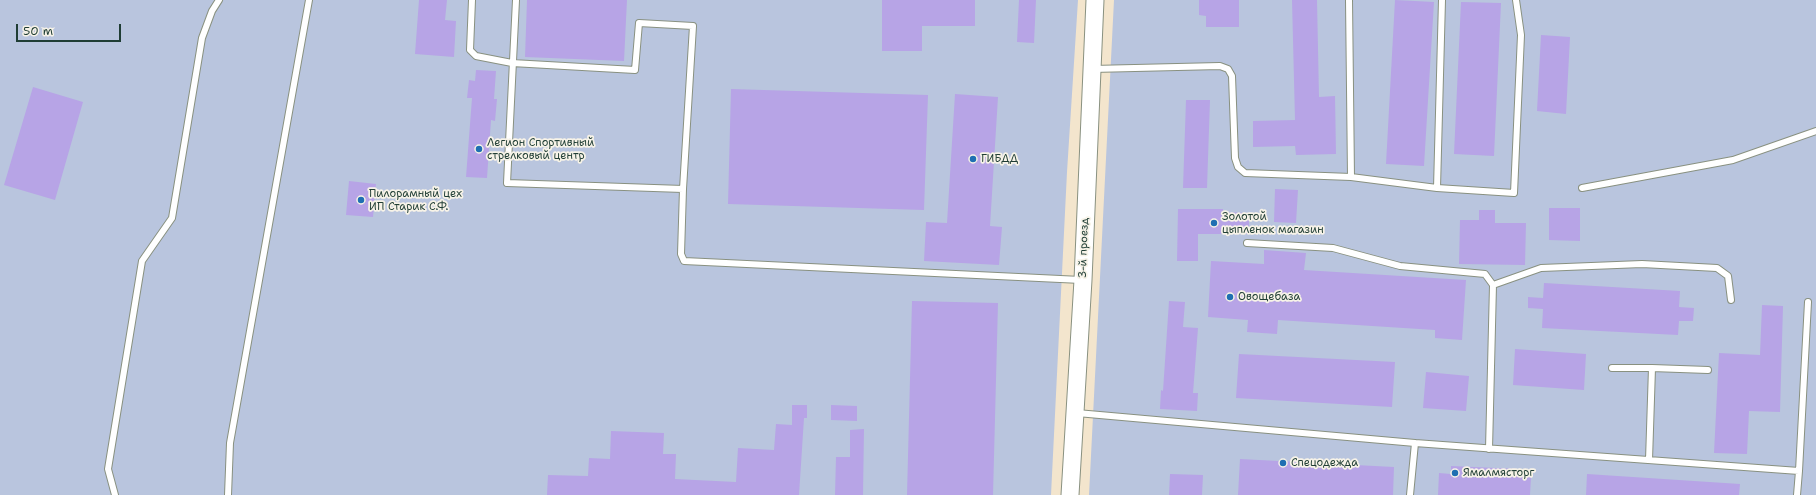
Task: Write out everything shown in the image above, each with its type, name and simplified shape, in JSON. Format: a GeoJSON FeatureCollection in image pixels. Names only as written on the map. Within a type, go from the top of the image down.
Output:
{"type":"FeatureCollection","features":[{"type":"Feature","properties":{"kind":"street","name":"3-й проезд"},"geometry":{"type":"LineString","coordinates":[[1070,495],[1083,280],[1095,0]]}},
{"type":"Feature","properties":{"kind":"lane"},"geometry":{"type":"LineString","coordinates":[[115,495],[108,468],[142,261],[172,218],[202,38],[212,11],[219,0]]}},
{"type":"Feature","properties":{"kind":"lane"},"geometry":{"type":"LineString","coordinates":[[228,495],[230,444],[309,0]]}},
{"type":"Feature","properties":{"kind":"lane"},"geometry":{"type":"LineString","coordinates":[[472,0],[470,50],[476,56],[512,63],[635,70],[639,23],[692,26],[683,189],[681,254],[684,261],[1083,280]]}},
{"type":"Feature","properties":{"kind":"lane"},"geometry":{"type":"LineString","coordinates":[[516,0],[507,183],[683,189]]}},
{"type":"Feature","properties":{"kind":"lane"},"geometry":{"type":"LineString","coordinates":[[1349,0],[1351,177]]}},
{"type":"Feature","properties":{"kind":"lane"},"geometry":{"type":"LineString","coordinates":[[1436,188],[1442,0]]}},
{"type":"Feature","properties":{"kind":"lane"},"geometry":{"type":"LineString","coordinates":[[1092,70],[1220,66],[1228,69],[1232,76],[1235,158],[1238,167],[1245,173],[1351,177],[1436,188],[1514,193],[1521,35],[1516,0]]}},
{"type":"Feature","properties":{"kind":"lane"},"geometry":{"type":"LineString","coordinates":[[1582,188],[1733,160],[1816,131]]}},
{"type":"Feature","properties":{"kind":"lane"},"geometry":{"type":"LineString","coordinates":[[1247,244],[1333,248],[1400,266],[1485,274],[1493,285],[1489,449]]}},
{"type":"Feature","properties":{"kind":"lane"},"geometry":{"type":"LineString","coordinates":[[1493,285],[1541,268],[1642,264],[1717,268],[1728,276],[1731,300]]}},
{"type":"Feature","properties":{"kind":"lane"},"geometry":{"type":"LineString","coordinates":[[1797,495],[1808,302]]}},
{"type":"Feature","properties":{"kind":"lane"},"geometry":{"type":"LineString","coordinates":[[1612,368],[1708,370]]}},
{"type":"Feature","properties":{"kind":"lane"},"geometry":{"type":"LineString","coordinates":[[1649,460],[1652,368]]}},
{"type":"Feature","properties":{"kind":"lane"},"geometry":{"type":"LineString","coordinates":[[1075,413],[1489,449],[1798,471]]}},
{"type":"Feature","properties":{"kind":"lane"},"geometry":{"type":"LineString","coordinates":[[1410,495],[1415,443]]}},
{"type":"Feature","properties":{"kind":"shaded area"},"geometry":{"type":"Polygon","coordinates":[[[0,0],[1078,0],[1067,172],[1051,495],[0,495],[0,0]]]}},
{"type":"Feature","properties":{"kind":"shaded area"},"geometry":{"type":"Polygon","coordinates":[[[1114,0],[1816,0],[1816,495],[1089,495],[1114,0]]]}},
{"type":"Feature","properties":{"kind":"building"},"geometry":{"type":"Polygon","coordinates":[[[419,0],[447,0],[445,20],[456,21],[454,57],[415,54],[419,0]]]}},
{"type":"Feature","properties":{"kind":"building"},"geometry":{"type":"Polygon","coordinates":[[[527,0],[627,0],[624,61],[525,57],[527,0]]]}},
{"type":"Feature","properties":{"kind":"building"},"geometry":{"type":"Polygon","coordinates":[[[882,0],[975,0],[975,26],[922,26],[922,51],[882,51],[882,0]]]}},
{"type":"Feature","properties":{"kind":"building"},"geometry":{"type":"Polygon","coordinates":[[[1019,0],[1036,0],[1034,43],[1017,42],[1019,0]]]}},
{"type":"Feature","properties":{"kind":"building"},"geometry":{"type":"Polygon","coordinates":[[[1199,0],[1239,0],[1239,27],[1206,27],[1206,16],[1199,15],[1199,0]]]}},
{"type":"Feature","properties":{"kind":"building"},"geometry":{"type":"Polygon","coordinates":[[[1292,0],[1317,0],[1319,97],[1335,96],[1336,154],[1296,155],[1295,146],[1253,147],[1253,121],[1295,120],[1292,0]]]}},
{"type":"Feature","properties":{"kind":"building"},"geometry":{"type":"Polygon","coordinates":[[[1395,0],[1434,2],[1424,166],[1386,164],[1395,0]]]}},
{"type":"Feature","properties":{"kind":"building"},"geometry":{"type":"Polygon","coordinates":[[[1461,2],[1501,3],[1494,156],[1454,154],[1461,2]]]}},
{"type":"Feature","properties":{"kind":"building"},"geometry":{"type":"Polygon","coordinates":[[[1541,35],[1570,37],[1566,114],[1537,111],[1541,35]]]}},
{"type":"Feature","properties":{"kind":"building","name":"Легион Спортивный стрелковый центр"},"geometry":{"type":"Polygon","coordinates":[[[476,70],[496,71],[494,99],[497,99],[495,121],[491,120],[487,178],[466,177],[472,98],[467,98],[469,80],[475,81],[476,70]]]}},
{"type":"Feature","properties":{"kind":"building"},"geometry":{"type":"Polygon","coordinates":[[[33,87],[83,102],[55,200],[4,185],[33,87]]]}},
{"type":"Feature","properties":{"kind":"building"},"geometry":{"type":"Polygon","coordinates":[[[731,89],[928,95],[924,210],[728,204],[731,89]]]}},
{"type":"Feature","properties":{"kind":"building","name":"ГИБДД"},"geometry":{"type":"Polygon","coordinates":[[[955,94],[998,97],[990,226],[1002,227],[999,265],[924,261],[926,222],[947,223],[955,94]]]}},
{"type":"Feature","properties":{"kind":"building"},"geometry":{"type":"Polygon","coordinates":[[[1186,100],[1210,100],[1207,188],[1183,188],[1186,100]]]}},
{"type":"Feature","properties":{"kind":"building","name":"Пилорамный цех ИП Старик С.Ф."},"geometry":{"type":"Polygon","coordinates":[[[349,181],[376,184],[373,217],[346,215],[349,181]]]}},
{"type":"Feature","properties":{"kind":"building"},"geometry":{"type":"Polygon","coordinates":[[[1275,189],[1298,190],[1296,223],[1274,222],[1275,189]]]}},
{"type":"Feature","properties":{"kind":"building"},"geometry":{"type":"Polygon","coordinates":[[[1549,208],[1580,208],[1580,241],[1549,240],[1549,208]]]}},
{"type":"Feature","properties":{"kind":"building","name":"Золотой цыпленок магазин"},"geometry":{"type":"Polygon","coordinates":[[[1178,209],[1223,209],[1223,212],[1249,213],[1249,234],[1198,234],[1198,261],[1177,261],[1178,209]]]}},
{"type":"Feature","properties":{"kind":"building"},"geometry":{"type":"Polygon","coordinates":[[[1479,210],[1495,210],[1495,223],[1526,223],[1525,265],[1459,264],[1460,220],[1479,220],[1479,210]]]}},
{"type":"Feature","properties":{"kind":"building"},"geometry":{"type":"Polygon","coordinates":[[[1264,250],[1306,253],[1304,270],[1466,280],[1462,340],[1435,338],[1435,330],[1278,320],[1277,334],[1247,332],[1248,320],[1208,317],[1211,261],[1264,264],[1264,250]]]}},
{"type":"Feature","properties":{"kind":"building"},"geometry":{"type":"Polygon","coordinates":[[[1544,283],[1680,291],[1679,307],[1694,308],[1693,321],[1679,321],[1678,335],[1542,328],[1543,309],[1528,308],[1528,297],[1543,298],[1544,283]]]}},
{"type":"Feature","properties":{"kind":"building"},"geometry":{"type":"Polygon","coordinates":[[[912,301],[998,303],[993,495],[907,495],[912,301]]]}},
{"type":"Feature","properties":{"kind":"building"},"geometry":{"type":"Polygon","coordinates":[[[1169,301],[1185,302],[1183,327],[1198,328],[1193,393],[1198,393],[1197,411],[1160,409],[1161,390],[1163,391],[1169,301]]]}},
{"type":"Feature","properties":{"kind":"building"},"geometry":{"type":"Polygon","coordinates":[[[1762,305],[1783,306],[1780,412],[1749,411],[1747,454],[1714,453],[1719,353],[1760,355],[1762,305]]]}},
{"type":"Feature","properties":{"kind":"building"},"geometry":{"type":"Polygon","coordinates":[[[1515,349],[1586,354],[1584,390],[1513,385],[1515,349]]]}},
{"type":"Feature","properties":{"kind":"building"},"geometry":{"type":"Polygon","coordinates":[[[1239,354],[1395,362],[1392,407],[1236,398],[1239,354]]]}},
{"type":"Feature","properties":{"kind":"building"},"geometry":{"type":"Polygon","coordinates":[[[1426,372],[1469,376],[1466,411],[1423,408],[1426,372]]]}},
{"type":"Feature","properties":{"kind":"building"},"geometry":{"type":"Polygon","coordinates":[[[792,405],[807,405],[807,418],[804,418],[799,495],[547,495],[548,475],[588,476],[589,458],[610,459],[611,431],[664,433],[663,454],[676,454],[675,479],[736,482],[738,448],[774,450],[776,424],[792,425],[792,405]]]}},
{"type":"Feature","properties":{"kind":"building"},"geometry":{"type":"Polygon","coordinates":[[[831,405],[857,406],[857,421],[831,420],[831,405]]]}},
{"type":"Feature","properties":{"kind":"building"},"geometry":{"type":"Polygon","coordinates":[[[864,429],[863,495],[835,495],[836,457],[850,457],[850,430],[864,429]]]}},
{"type":"Feature","properties":{"kind":"building"},"geometry":{"type":"Polygon","coordinates":[[[1240,459],[1394,467],[1393,495],[1238,495],[1240,459]]]}},
{"type":"Feature","properties":{"kind":"building"},"geometry":{"type":"Polygon","coordinates":[[[1451,466],[1519,469],[1519,477],[1531,477],[1530,495],[1438,495],[1439,473],[1451,474],[1451,466]]]}},
{"type":"Feature","properties":{"kind":"building"},"geometry":{"type":"Polygon","coordinates":[[[1170,474],[1203,475],[1202,495],[1169,495],[1170,474]]]}},
{"type":"Feature","properties":{"kind":"building"},"geometry":{"type":"Polygon","coordinates":[[[1587,474],[1740,484],[1739,495],[1586,495],[1587,474]]]}},
{"type":"Feature","properties":{"kind":"place","name":"Легион Спортивный стрелковый центр"},"geometry":{"type":"Point","coordinates":[479,149]}},
{"type":"Feature","properties":{"kind":"place","name":"ГИБДД"},"geometry":{"type":"Point","coordinates":[973,159]}},
{"type":"Feature","properties":{"kind":"place","name":"Пилорамный цех ИП Старик С.Ф."},"geometry":{"type":"Point","coordinates":[361,200]}},
{"type":"Feature","properties":{"kind":"place","name":"Золотой цыпленок магазин"},"geometry":{"type":"Point","coordinates":[1214,223]}},
{"type":"Feature","properties":{"kind":"place","name":"Овощебаза"},"geometry":{"type":"Point","coordinates":[1230,297]}},
{"type":"Feature","properties":{"kind":"place","name":"Спецодежда"},"geometry":{"type":"Point","coordinates":[1283,463]}},
{"type":"Feature","properties":{"kind":"place","name":"Ямалмясторг"},"geometry":{"type":"Point","coordinates":[1455,473]}}]}
